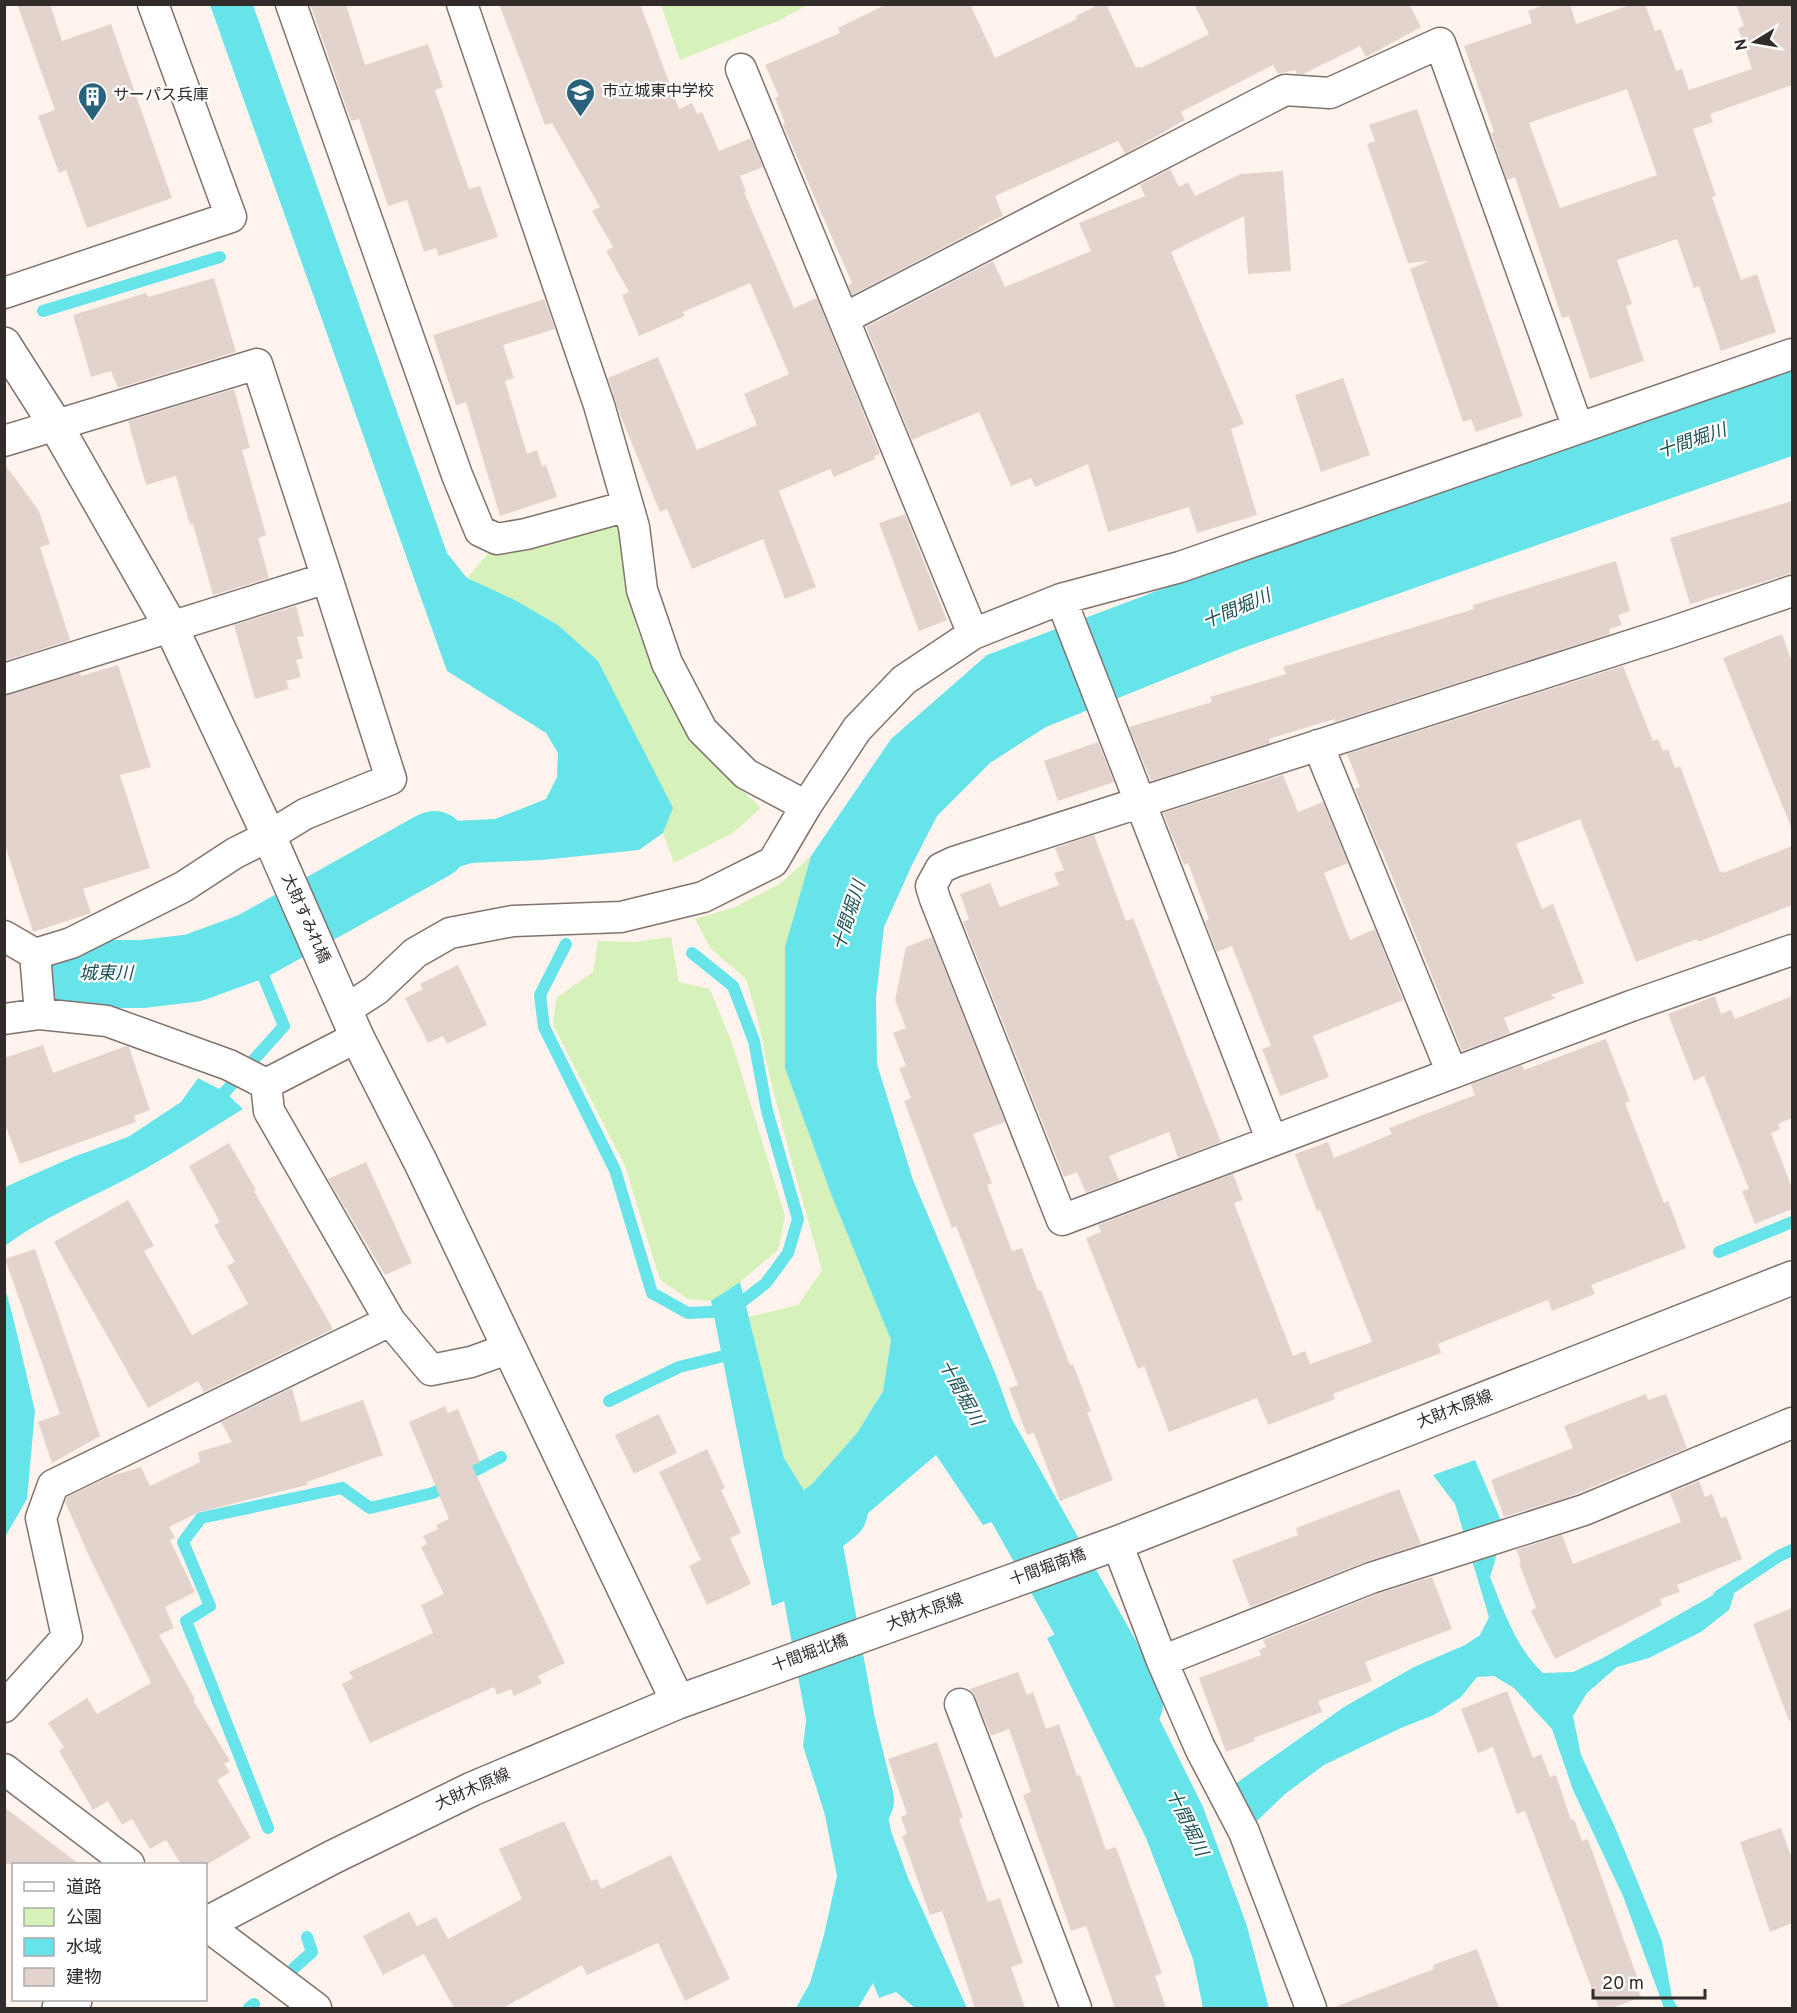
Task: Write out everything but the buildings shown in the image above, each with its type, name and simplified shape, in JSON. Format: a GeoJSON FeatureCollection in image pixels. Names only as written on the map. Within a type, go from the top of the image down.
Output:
{"type":"FeatureCollection","features":[{"type":"Feature","properties":{"kind":"street"},"geometry":{"type":"LineString","coordinates":[[4,293],[231,218],[153,4]]}},
{"type":"Feature","properties":{"kind":"street"},"geometry":{"type":"LineString","coordinates":[[291,4],[457,474],[480,531],[497,538],[526,534],[628,506]]}},
{"type":"Feature","properties":{"kind":"street"},"geometry":{"type":"LineString","coordinates":[[462,4],[599,405],[634,527],[642,590],[667,663],[702,730],[746,774],[806,807]]}},
{"type":"Feature","properties":{"kind":"street"},"geometry":{"type":"LineString","coordinates":[[844,318],[1285,90],[1330,93],[1440,43],[1578,428]]}},
{"type":"Feature","properties":{"kind":"street"},"geometry":{"type":"LineString","coordinates":[[741,69],[973,634]]}},
{"type":"Feature","properties":{"kind":"street","name":"大財すみれ橋"},"geometry":{"type":"LineString","coordinates":[[4,344],[55,424],[171,627],[273,847],[351,1023],[421,1162],[678,1702]]}},
{"type":"Feature","properties":{"kind":"street"},"geometry":{"type":"LineString","coordinates":[[261,1082],[351,1023],[376,990],[415,953],[450,933],[513,921],[621,917],[703,897],[773,862],[857,729],[904,680],[973,634],[1061,599],[1180,567],[1792,354]]}},
{"type":"Feature","properties":{"kind":"street"},"geometry":{"type":"LineString","coordinates":[[4,441],[256,364],[391,779],[305,814],[273,847],[235,853],[183,887],[71,943],[35,954],[4,936]]}},
{"type":"Feature","properties":{"kind":"street"},"geometry":{"type":"LineString","coordinates":[[4,679],[327,578]]}},
{"type":"Feature","properties":{"kind":"street"},"geometry":{"type":"LineString","coordinates":[[1792,591],[1669,633],[954,862],[940,868],[931,886],[1062,1220],[1631,1005],[1792,950]]}},
{"type":"Feature","properties":{"kind":"street"},"geometry":{"type":"LineString","coordinates":[[1061,599],[1272,1141]]}},
{"type":"Feature","properties":{"kind":"street"},"geometry":{"type":"LineString","coordinates":[[1318,745],[1452,1073]]}},
{"type":"Feature","properties":{"kind":"street"},"geometry":{"type":"LineString","coordinates":[[35,954],[40,1014]]}},
{"type":"Feature","properties":{"kind":"street"},"geometry":{"type":"LineString","coordinates":[[4,1019],[40,1014],[107,1021],[229,1065],[261,1082],[268,1111],[390,1321],[431,1370],[471,1362],[510,1348]]}},
{"type":"Feature","properties":{"kind":"street","name":"大財木原線"},"geometry":{"type":"LineString","coordinates":[[1117,1543],[1792,1278]]}},
{"type":"Feature","properties":{"kind":"street"},"geometry":{"type":"LineString","coordinates":[[4,1707],[67,1638],[41,1518],[53,1485],[390,1321]]}},
{"type":"Feature","properties":{"kind":"street"},"geometry":{"type":"LineString","coordinates":[[1162,1661],[1371,1578],[1584,1510],[1792,1423]]}},
{"type":"Feature","properties":{"kind":"street"},"geometry":{"type":"LineString","coordinates":[[1117,1543],[1162,1661],[1200,1748],[1244,1832],[1311,2008]]}},
{"type":"Feature","properties":{"kind":"street","name":"十間堀南橋"},"geometry":{"type":"LineString","coordinates":[[980,1593],[1117,1543]]}},
{"type":"Feature","properties":{"kind":"street","name":"大財木原線"},"geometry":{"type":"LineString","coordinates":[[870,1632],[980,1593]]}},
{"type":"Feature","properties":{"kind":"street","name":"十間堀北橋"},"geometry":{"type":"LineString","coordinates":[[749,1676],[870,1632]]}},
{"type":"Feature","properties":{"kind":"street","name":"大財木原線"},"geometry":{"type":"LineString","coordinates":[[207,1923],[333,1857],[472,1789],[678,1702],[749,1676]]}},
{"type":"Feature","properties":{"kind":"street"},"geometry":{"type":"LineString","coordinates":[[960,1704],[1076,2008]]}},
{"type":"Feature","properties":{"kind":"street"},"geometry":{"type":"LineString","coordinates":[[4,1769],[128,1863]]}},
{"type":"Feature","properties":{"kind":"street"},"geometry":{"type":"LineString","coordinates":[[207,1925],[316,2008]]}},
{"type":"Feature","properties":{"kind":"street"},"geometry":{"type":"LineString","coordinates":[[59,2008],[73,2001]]}},
{"type":"Feature","properties":{"kind":"green space"},"geometry":{"type":"Polygon","coordinates":[[[661,4],[808,5],[778,21],[680,60],[661,4]]]}},
{"type":"Feature","properties":{"kind":"green space"},"geometry":{"type":"Polygon","coordinates":[[[620,519],[637,631],[693,743],[761,808],[733,833],[674,863],[663,833],[673,808],[558,625],[513,599],[467,578],[493,548],[620,519]]]}},
{"type":"Feature","properties":{"kind":"green space"},"geometry":{"type":"Polygon","coordinates":[[[811,856],[785,947],[785,1068],[831,1194],[891,1340],[883,1390],[857,1433],[805,1492],[784,1458],[749,1317],[798,1305],[822,1270],[793,1167],[746,979],[710,948],[695,919],[735,907],[781,883],[811,856]]]}},
{"type":"Feature","properties":{"kind":"green space"},"geometry":{"type":"Polygon","coordinates":[[[671,937],[679,982],[710,989],[732,1043],[785,1216],[778,1250],[740,1282],[711,1301],[688,1299],[660,1280],[625,1166],[553,1025],[556,998],[593,972],[598,941],[634,942],[671,937]]]}},
{"type":"Feature","properties":{"kind":"water"},"geometry":{"type":"Polygon","coordinates":[[[210,5],[253,5],[447,553],[467,578],[513,599],[558,625],[598,661],[673,808],[663,833],[639,850],[542,860],[472,863],[413,880],[361,908],[347,880],[394,852],[432,822],[495,819],[546,799],[557,777],[558,753],[546,733],[447,671],[210,5]]]}},
{"type":"Feature","properties":{"kind":"water"},"geometry":{"type":"Polygon","coordinates":[[[1792,367],[1792,456],[1240,649],[1046,727],[990,763],[937,816],[884,927],[876,998],[877,1064],[913,1180],[996,1375],[1043,1505],[983,1525],[936,1455],[832,1544],[834,1581],[772,1606],[711,1301],[740,1282],[784,1458],[805,1492],[857,1433],[883,1391],[891,1340],[831,1194],[785,1068],[785,947],[811,856],[891,739],[987,655],[1263,551],[1792,367]]]}},
{"type":"Feature","properties":{"kind":"water"},"geometry":{"type":"Polygon","coordinates":[[[198,1078],[225,1092],[243,1109],[145,1169],[56,1214],[5,1246],[5,1187],[73,1157],[128,1137],[181,1102],[198,1078]]]}},
{"type":"Feature","properties":{"kind":"water"},"geometry":{"type":"Polygon","coordinates":[[[5,1288],[35,1411],[27,1499],[5,1537],[5,1288]]]}},
{"type":"Feature","properties":{"kind":"water"},"geometry":{"type":"Polygon","coordinates":[[[1475,1460],[1502,1523],[1490,1577],[1518,1640],[1543,1673],[1573,1672],[1601,1659],[1722,1590],[1732,1582],[1734,1595],[1729,1610],[1701,1632],[1649,1658],[1617,1667],[1587,1693],[1573,1716],[1581,1755],[1614,1825],[1662,1941],[1672,1998],[1678,2008],[1664,2008],[1623,1896],[1573,1790],[1552,1729],[1514,1688],[1494,1676],[1477,1677],[1461,1697],[1434,1715],[1401,1728],[1324,1765],[1285,1794],[1257,1821],[1235,1784],[1344,1707],[1414,1667],[1465,1645],[1480,1635],[1489,1617],[1455,1504],[1433,1475],[1475,1460]]]}},
{"type":"Feature","properties":{"kind":"water"},"geometry":{"type":"Polygon","coordinates":[[[1106,1611],[1203,1807],[1246,1923],[1269,2008],[1203,2008],[1193,1959],[1146,1838],[1047,1638],[1106,1611]]]}},
{"type":"Feature","properties":{"kind":"water"},"geometry":{"type":"Polygon","coordinates":[[[871,1696],[877,1754],[891,1831],[908,1878],[967,2008],[915,2008],[896,1992],[879,1998],[873,1983],[858,2008],[796,2008],[810,1983],[824,1935],[837,1876],[825,1815],[803,1746],[806,1721],[871,1696]]]}},
{"type":"Feature","properties":{"kind":"waterway"},"geometry":{"type":"LineString","coordinates":[[43,311],[220,257]]}},
{"type":"Feature","properties":{"kind":"waterway","name":"城東川"},"geometry":{"type":"LineString","coordinates":[[70,974],[142,974],[193,968],[251,947],[434,845]]}},
{"type":"Feature","properties":{"kind":"waterway"},"geometry":{"type":"LineString","coordinates":[[566,944],[540,995],[544,1027],[615,1170],[652,1293],[688,1313],[730,1311],[766,1283],[788,1253],[798,1219],[767,1111],[754,1041],[733,986],[692,953]]}},
{"type":"Feature","properties":{"kind":"waterway"},"geometry":{"type":"LineString","coordinates":[[212,1102],[225,1092],[284,1026],[251,947]]}},
{"type":"Feature","properties":{"kind":"waterway"},"geometry":{"type":"LineString","coordinates":[[1719,1252],[1792,1222]]}},
{"type":"Feature","properties":{"kind":"waterway"},"geometry":{"type":"LineString","coordinates":[[609,1401],[679,1367],[736,1353]]}},
{"type":"Feature","properties":{"kind":"waterway","name":"十間堀川"},"geometry":{"type":"LineString","coordinates":[[979,1430],[1105,1655],[1129,1704]]}},
{"type":"Feature","properties":{"kind":"waterway"},"geometry":{"type":"LineString","coordinates":[[268,1828],[186,1621],[210,1606],[183,1542],[201,1518],[342,1488],[370,1508],[433,1493],[501,1457]]}},
{"type":"Feature","properties":{"kind":"waterway"},"geometry":{"type":"LineString","coordinates":[[834,1510],[806,1532],[842,1727],[860,1800]]}},
{"type":"Feature","properties":{"kind":"waterway"},"geometry":{"type":"LineString","coordinates":[[1719,1596],[1779,1556],[1792,1550]]}},
{"type":"Feature","properties":{"kind":"waterway"},"geometry":{"type":"LineString","coordinates":[[294,1968],[312,1952],[307,1937]]}},
{"type":"Feature","properties":{"kind":"waterway"},"geometry":{"type":"LineString","coordinates":[[249,2008],[254,2004]]}},
{"type":"Feature","properties":{"kind":"place","name":"市立城東中学校"},"geometry":{"type":"Point","coordinates":[581,118]}},
{"type":"Feature","properties":{"kind":"place","name":"サーパス兵庫"},"geometry":{"type":"Point","coordinates":[92,122]}}]}
